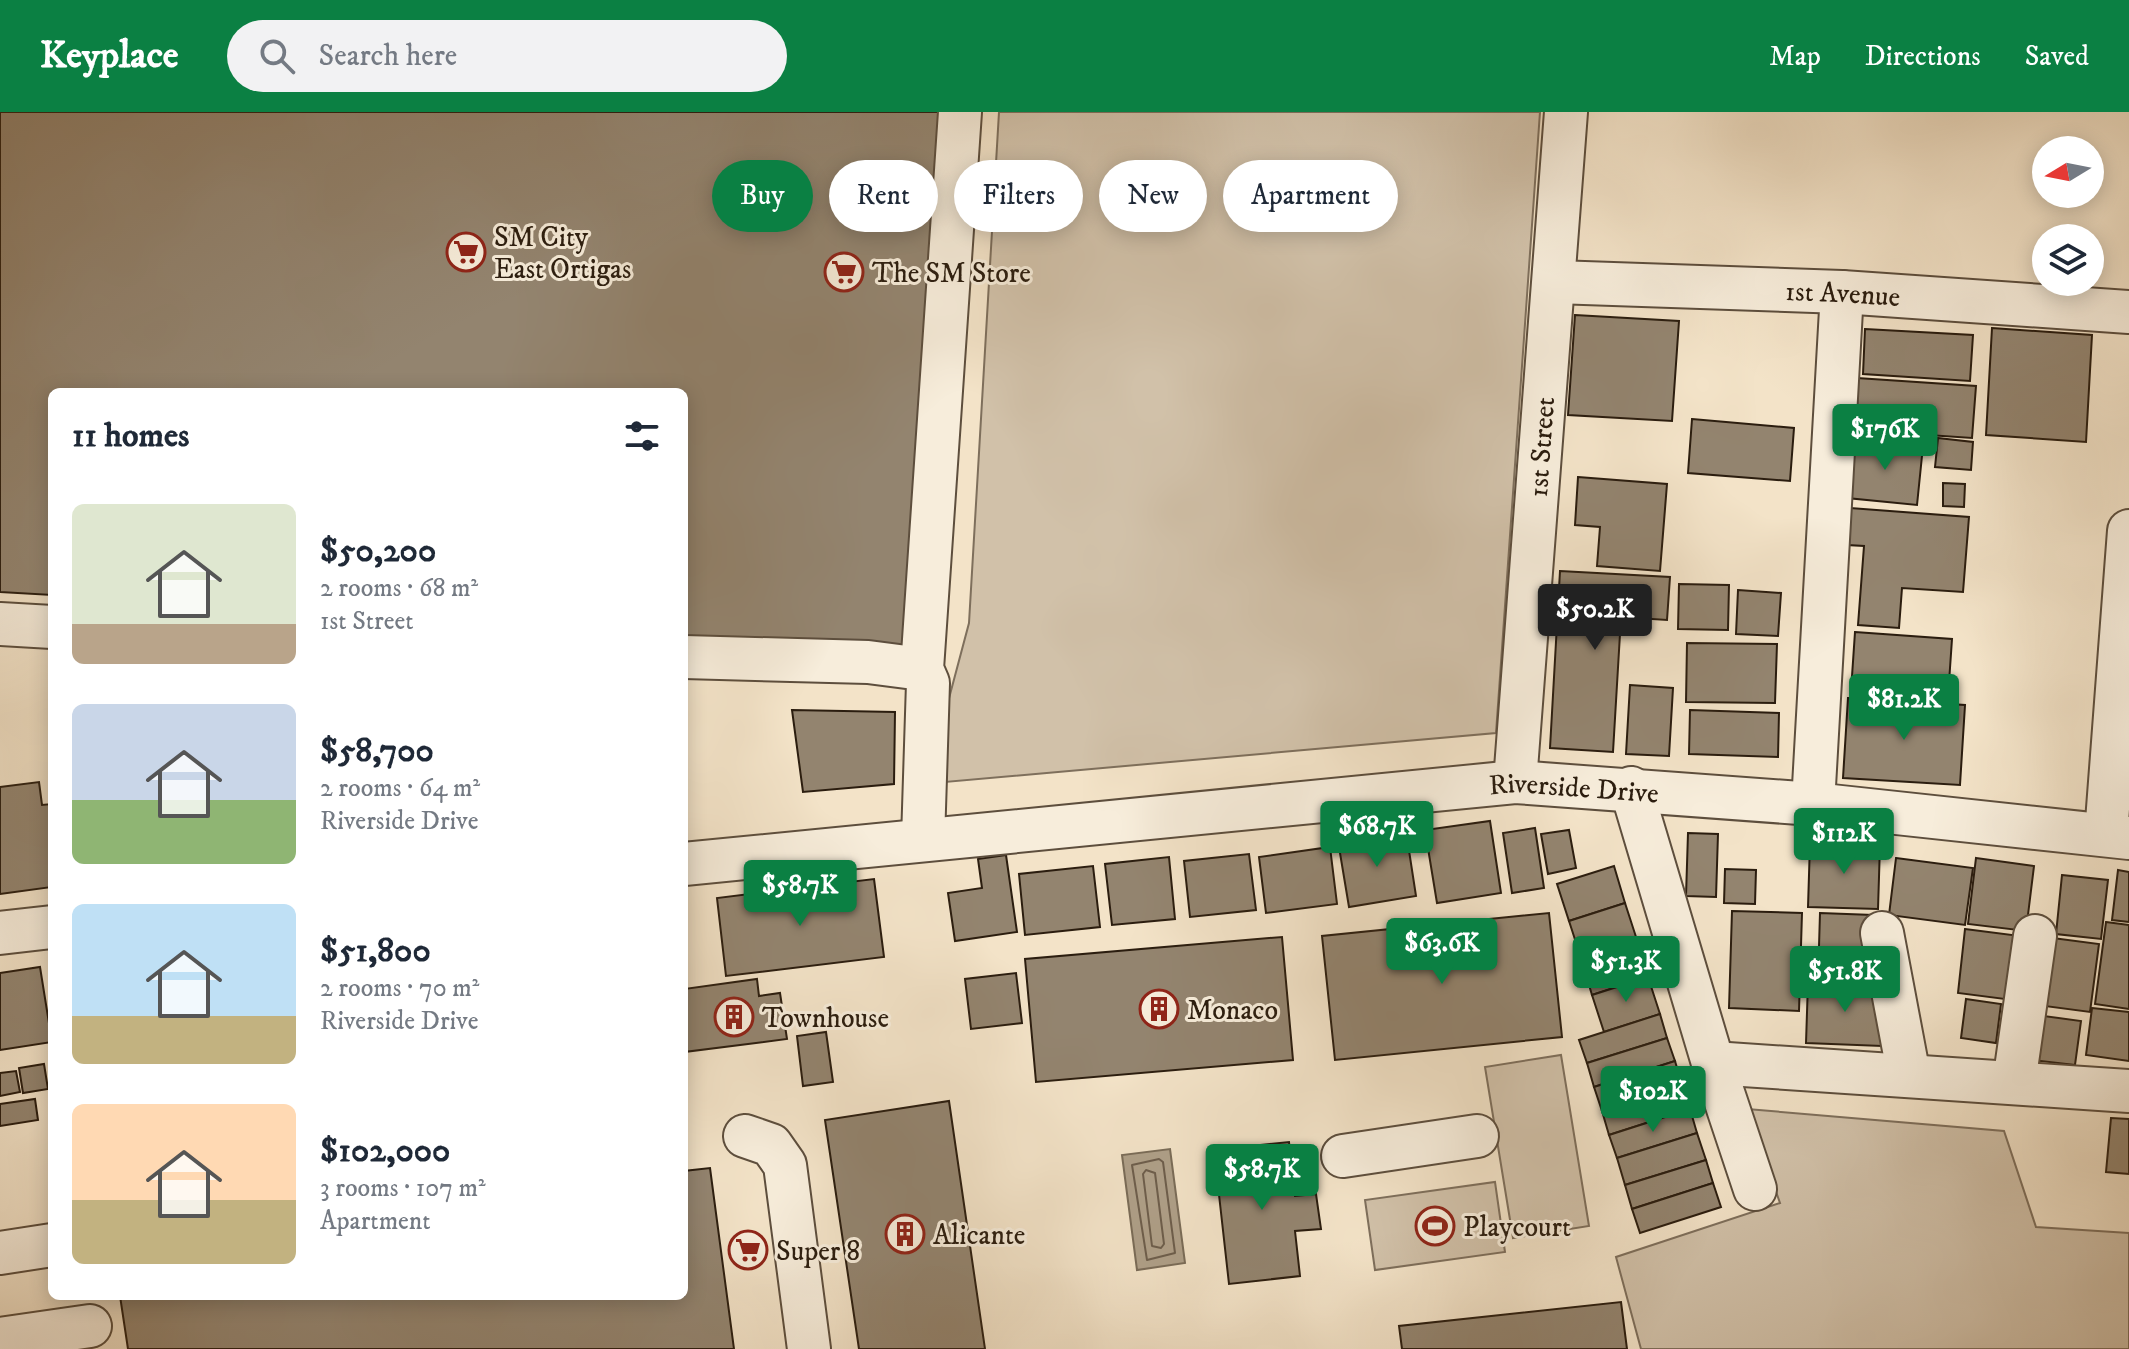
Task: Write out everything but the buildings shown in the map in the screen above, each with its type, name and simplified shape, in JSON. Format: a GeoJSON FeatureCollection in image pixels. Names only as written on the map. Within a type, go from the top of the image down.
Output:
{"type":"FeatureCollection","features":[{"type":"Feature","properties":{"kind":"street"},"geometry":{"type":"LineString","coordinates":[[923,840],[928,683],[922,669],[960,112]]}},
{"type":"Feature","properties":{"kind":"street","name":"1st Street"},"geometry":{"type":"LineString","coordinates":[[1515,782],[1566,112]]}},
{"type":"Feature","properties":{"kind":"street","name":"1st Avenue"},"geometry":{"type":"LineString","coordinates":[[1555,282],[1842,292],[2129,312]]}},
{"type":"Feature","properties":{"kind":"street"},"geometry":{"type":"LineString","coordinates":[[1813,804],[1842,292]]}},
{"type":"Feature","properties":{"kind":"street"},"geometry":{"type":"LineString","coordinates":[[2118,836],[2129,531]]}},
{"type":"Feature","properties":{"kind":"street"},"geometry":{"type":"LineString","coordinates":[[0,624],[48,627]]}},
{"type":"Feature","properties":{"kind":"street"},"geometry":{"type":"LineString","coordinates":[[688,657],[868,662],[922,669]]}},
{"type":"Feature","properties":{"kind":"street","name":"Riverside Drive"},"geometry":{"type":"LineString","coordinates":[[688,864],[1515,782],[1631,788],[1813,804],[2118,836]]}},
{"type":"Feature","properties":{"kind":"street"},"geometry":{"type":"LineString","coordinates":[[1631,788],[1713,1063],[1755,1189]]}},
{"type":"Feature","properties":{"kind":"street"},"geometry":{"type":"LineString","coordinates":[[0,933],[48,927]]}},
{"type":"Feature","properties":{"kind":"street"},"geometry":{"type":"LineString","coordinates":[[1882,933],[1909,1076]]}},
{"type":"Feature","properties":{"kind":"street"},"geometry":{"type":"LineString","coordinates":[[2014,1083],[2035,936]]}},
{"type":"Feature","properties":{"kind":"street"},"geometry":{"type":"LineString","coordinates":[[1713,1063],[2129,1091]]}},
{"type":"Feature","properties":{"kind":"street"},"geometry":{"type":"LineString","coordinates":[[745,1136],[771,1145],[785,1165],[809,1349]]}},
{"type":"Feature","properties":{"kind":"street"},"geometry":{"type":"LineString","coordinates":[[1343,1156],[1477,1136]]}},
{"type":"Feature","properties":{"kind":"street"},"geometry":{"type":"LineString","coordinates":[[0,1253],[48,1246]]}},
{"type":"Feature","properties":{"kind":"street"},"geometry":{"type":"LineString","coordinates":[[0,1339],[90,1324]]}},
{"type":"Feature","properties":{"kind":"shaded area"},"geometry":{"type":"Polygon","coordinates":[[[999,112],[1540,112],[1496,733],[934,783],[948,702],[969,623],[992,232],[1083,232],[1083,160],[996,160],[999,112]]]}},
{"type":"Feature","properties":{"kind":"shaded area"},"geometry":{"type":"Polygon","coordinates":[[[1561,1055],[1589,1226],[1513,1238],[1485,1067],[1561,1055]]]}},
{"type":"Feature","properties":{"kind":"shaded area"},"geometry":{"type":"Polygon","coordinates":[[[1747,1109],[2004,1131],[2036,1227],[2129,1233],[2129,1349],[1641,1349],[1616,1257],[1780,1203],[1747,1109]]]}},
{"type":"Feature","properties":{"kind":"shaded area","name":"Playcourt"},"geometry":{"type":"Polygon","coordinates":[[[1495,1182],[1505,1252],[1375,1270],[1365,1200],[1495,1182]]]}},
{"type":"Feature","properties":{"kind":"water"},"geometry":{"type":"Polygon","coordinates":[[[1170,1149],[1185,1263],[1137,1270],[1122,1155],[1170,1149]]]}},
{"type":"Feature","properties":{"kind":"place","name":"SM City East Ortigas"},"geometry":{"type":"Point","coordinates":[466,252]}},
{"type":"Feature","properties":{"kind":"place","name":"The SM Store"},"geometry":{"type":"Point","coordinates":[844,272]}},
{"type":"Feature","properties":{"kind":"place","name":"Monaco"},"geometry":{"type":"Point","coordinates":[1159,1009]}},
{"type":"Feature","properties":{"kind":"place","name":"Townhouse"},"geometry":{"type":"Point","coordinates":[734,1017]}},
{"type":"Feature","properties":{"kind":"place","name":"Playcourt"},"geometry":{"type":"Point","coordinates":[1435,1226]}},
{"type":"Feature","properties":{"kind":"place","name":"Alicante"},"geometry":{"type":"Point","coordinates":[905,1234]}},
{"type":"Feature","properties":{"kind":"place","name":"Super 8"},"geometry":{"type":"Point","coordinates":[748,1250]}}]}
